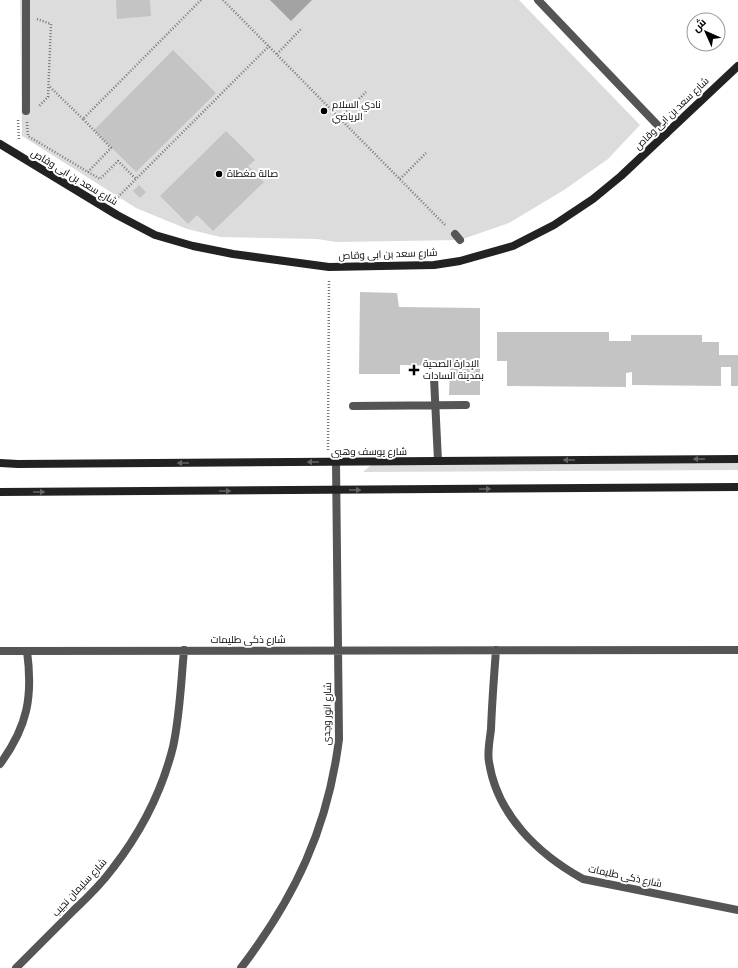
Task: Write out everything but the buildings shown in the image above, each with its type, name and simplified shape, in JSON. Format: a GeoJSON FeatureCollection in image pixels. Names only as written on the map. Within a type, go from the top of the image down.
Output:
{"type":"FeatureCollection","features":[{"type":"Feature","properties":{"kind":"street"},"geometry":{"type":"LineString","coordinates":[[26,0],[27,114]]}},
{"type":"Feature","properties":{"kind":"street"},"geometry":{"type":"LineString","coordinates":[[538,0],[666,134]]}},
{"type":"Feature","properties":{"kind":"street","name":"شارع سعد بن ابى وقاص"},"geometry":{"type":"LineString","coordinates":[[0,144],[117,215],[156,236],[193,246],[233,254],[329,267],[434,265],[460,261],[513,246],[554,225],[594,199],[622,176],[704,96],[738,66]]}},
{"type":"Feature","properties":{"kind":"street"},"geometry":{"type":"LineString","coordinates":[[434,378],[438,461]]}},
{"type":"Feature","properties":{"kind":"street"},"geometry":{"type":"LineString","coordinates":[[353,406],[466,405]]}},
{"type":"Feature","properties":{"kind":"street","name":"شارع يوسف وهبى"},"geometry":{"type":"LineString","coordinates":[[0,463],[738,459]]}},
{"type":"Feature","properties":{"kind":"street","name":"شارع انور وجدى"},"geometry":{"type":"LineString","coordinates":[[241,968],[258,946],[289,896],[304,866],[327,803],[335,771],[339,739],[337,490],[332,462]]}},
{"type":"Feature","properties":{"kind":"street"},"geometry":{"type":"LineString","coordinates":[[0,492],[738,487]]}},
{"type":"Feature","properties":{"kind":"street","name":"شارع سليمان نجيب"},"geometry":{"type":"LineString","coordinates":[[16,968],[96,889],[121,858],[142,825],[165,774],[173,746],[178,719],[184,650]]}},
{"type":"Feature","properties":{"kind":"street","name":"شارع ذكى طليمات"},"geometry":{"type":"LineString","coordinates":[[496,650],[488,761],[493,782],[501,799],[511,816],[531,841],[566,870],[583,879],[738,910]]}},
{"type":"Feature","properties":{"kind":"street","name":"شارع ذكى طليمات"},"geometry":{"type":"LineString","coordinates":[[0,651],[738,650]]}},
{"type":"Feature","properties":{"kind":"street"},"geometry":{"type":"LineString","coordinates":[[0,764],[11,749],[19,733],[28,703],[30,672],[27,651]]}},
{"type":"Feature","properties":{"kind":"path"},"geometry":{"type":"LineString","coordinates":[[83,119],[201,0]]}},
{"type":"Feature","properties":{"kind":"path"},"geometry":{"type":"LineString","coordinates":[[223,0],[458,237]]}},
{"type":"Feature","properties":{"kind":"path"},"geometry":{"type":"LineString","coordinates":[[33,18],[51,24],[48,97],[38,107]]}},
{"type":"Feature","properties":{"kind":"path"},"geometry":{"type":"LineString","coordinates":[[277,54],[302,28]]}},
{"type":"Feature","properties":{"kind":"path"},"geometry":{"type":"LineString","coordinates":[[118,197],[269,46]]}},
{"type":"Feature","properties":{"kind":"path"},"geometry":{"type":"LineString","coordinates":[[49,87],[111,148],[88,172]]}},
{"type":"Feature","properties":{"kind":"path"},"geometry":{"type":"LineString","coordinates":[[340,118],[366,92]]}},
{"type":"Feature","properties":{"kind":"path"},"geometry":{"type":"LineString","coordinates":[[27,114],[28,136],[88,172],[100,179],[118,161],[136,179]]}},
{"type":"Feature","properties":{"kind":"path"},"geometry":{"type":"LineString","coordinates":[[400,179],[426,153]]}},
{"type":"Feature","properties":{"kind":"path"},"geometry":{"type":"LineString","coordinates":[[329,267],[332,462]]}},
{"type":"Feature","properties":{"kind":"shaded area","name":"نادي السلام الرياضي"},"geometry":{"type":"Polygon","coordinates":[[[20,0],[519,0],[640,125],[608,159],[564,190],[509,223],[460,240],[336,242],[317,239],[220,237],[187,229],[136,208],[22,136],[20,0]]]}},
{"type":"Feature","properties":{"kind":"shaded area"},"geometry":{"type":"Polygon","coordinates":[[[270,0],[312,0],[291,21],[270,0]]]}},
{"type":"Feature","properties":{"kind":"shaded area"},"geometry":{"type":"Polygon","coordinates":[[[738,458],[738,470],[363,472],[378,459],[738,458]]]}},
{"type":"Feature","properties":{"kind":"place","name":"نادي السلام الرياضي"},"geometry":{"type":"Point","coordinates":[324,111]}},
{"type":"Feature","properties":{"kind":"place","name":"صالة مغطاة"},"geometry":{"type":"Point","coordinates":[219,174]}},
{"type":"Feature","properties":{"kind":"place","name":"الإدارة الصحية بمدينة السادات"},"geometry":{"type":"Point","coordinates":[414,370]}}]}
